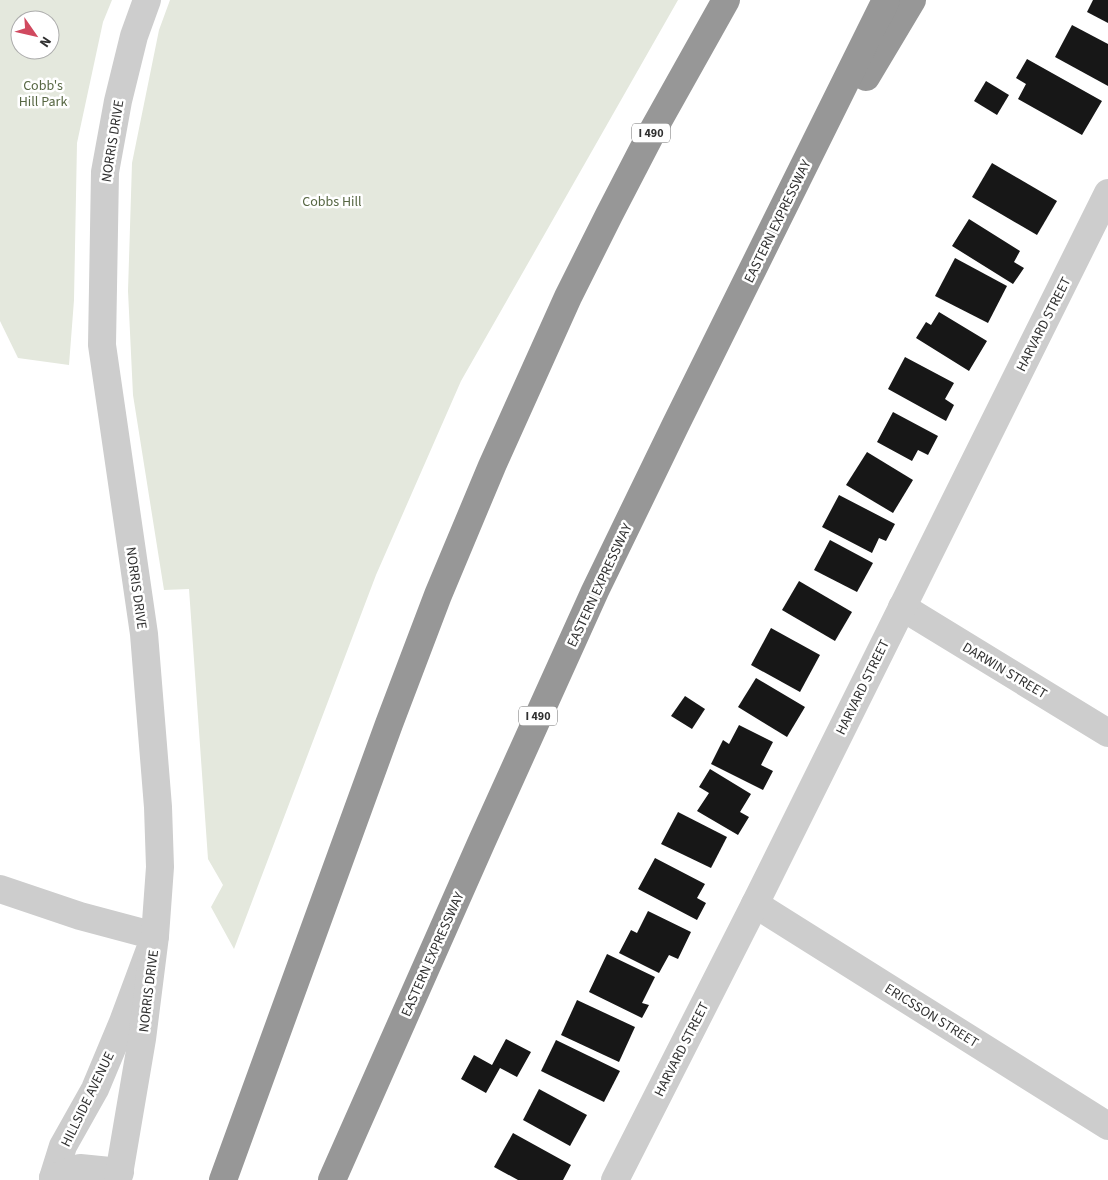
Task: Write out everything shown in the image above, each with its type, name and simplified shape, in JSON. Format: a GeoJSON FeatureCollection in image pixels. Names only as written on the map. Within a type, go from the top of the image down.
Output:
{"type":"FeatureCollection","features":[{"type":"Feature","properties":{"kind":"highway","name":"I 490"},"geometry":{"type":"LineString","coordinates":[[223,1180],[389,724],[438,595],[492,466],[568,297],[608,215],[726,0]]}},
{"type":"Feature","properties":{"kind":"highway","name":"EASTERN EXPRESSWAY"},"geometry":{"type":"LineString","coordinates":[[332,1180],[595,591],[886,0]]}},
{"type":"Feature","properties":{"kind":"highway"},"geometry":{"type":"LineString","coordinates":[[758,259],[912,0]]}},
{"type":"Feature","properties":{"kind":"street","name":"NORRIS DRIVE"},"geometry":{"type":"LineString","coordinates":[[119,1176],[142,1039],[155,936],[160,867],[158,807],[144,634],[102,345],[105,172],[118,101],[134,36],[147,0]]}},
{"type":"Feature","properties":{"kind":"street","name":"HARVARD STREET"},"geometry":{"type":"LineString","coordinates":[[615,1180],[755,904],[902,607],[1100,222],[1108,193]]}},
{"type":"Feature","properties":{"kind":"street","name":"DARWIN STREET"},"geometry":{"type":"LineString","coordinates":[[902,607],[1108,732]]}},
{"type":"Feature","properties":{"kind":"street"},"geometry":{"type":"LineString","coordinates":[[0,889],[80,916],[155,936]]}},
{"type":"Feature","properties":{"kind":"street","name":"ERICSSON STREET"},"geometry":{"type":"LineString","coordinates":[[755,904],[1108,1126]]}},
{"type":"Feature","properties":{"kind":"street","name":"HILLSIDE AVENUE"},"geometry":{"type":"LineString","coordinates":[[53,1179],[63,1146],[95,1089],[123,1022],[155,936]]}},
{"type":"Feature","properties":{"kind":"street","name":"HILLSIDE AVENUE"},"geometry":{"type":"LineString","coordinates":[[53,1179],[80,1168],[119,1176]]}},
{"type":"Feature","properties":{"kind":"green space","name":"Cobb's Hill Park"},"geometry":{"type":"Polygon","coordinates":[[[0,0],[112,0],[103,22],[77,143],[74,300],[69,365],[18,358],[0,321],[0,0]]]}},
{"type":"Feature","properties":{"kind":"green space","name":"Cobbs Hill"},"geometry":{"type":"Polygon","coordinates":[[[170,0],[678,0],[461,381],[376,575],[234,949],[211,907],[223,885],[208,859],[189,589],[164,590],[133,395],[128,291],[132,163],[159,30],[170,0]]]}},
{"type":"Feature","properties":{"kind":"building"},"geometry":{"type":"Polygon","coordinates":[[[1093,0],[1108,0],[1108,23],[1087,12],[1093,0]]]}},
{"type":"Feature","properties":{"kind":"building"},"geometry":{"type":"Polygon","coordinates":[[[1072,25],[1108,44],[1108,86],[1055,57],[1072,25]]]}},
{"type":"Feature","properties":{"kind":"building"},"geometry":{"type":"Polygon","coordinates":[[[1027,59],[1102,101],[1082,135],[1018,99],[1026,84],[1016,78],[1027,59]]]}},
{"type":"Feature","properties":{"kind":"building"},"geometry":{"type":"Polygon","coordinates":[[[986,81],[1009,95],[997,115],[974,101],[986,81]]]}},
{"type":"Feature","properties":{"kind":"building"},"geometry":{"type":"Polygon","coordinates":[[[992,163],[1057,201],[1037,235],[972,197],[992,163]]]}},
{"type":"Feature","properties":{"kind":"building"},"geometry":{"type":"Polygon","coordinates":[[[969,219],[1020,251],[1014,262],[1024,268],[1013,284],[952,246],[969,219]]]}},
{"type":"Feature","properties":{"kind":"building"},"geometry":{"type":"Polygon","coordinates":[[[955,258],[1007,286],[988,323],[935,296],[955,258]]]}},
{"type":"Feature","properties":{"kind":"building"},"geometry":{"type":"Polygon","coordinates":[[[939,312],[987,341],[969,371],[916,338],[926,322],[931,325],[939,312]]]}},
{"type":"Feature","properties":{"kind":"building"},"geometry":{"type":"Polygon","coordinates":[[[905,357],[954,383],[945,399],[954,405],[946,421],[888,389],[905,357]]]}},
{"type":"Feature","properties":{"kind":"building"},"geometry":{"type":"Polygon","coordinates":[[[893,412],[938,436],[928,455],[918,450],[912,461],[877,442],[893,412]]]}},
{"type":"Feature","properties":{"kind":"building"},"geometry":{"type":"Polygon","coordinates":[[[867,452],[913,480],[893,513],[846,485],[867,452]]]}},
{"type":"Feature","properties":{"kind":"building"},"geometry":{"type":"Polygon","coordinates":[[[839,495],[895,524],[886,541],[879,538],[872,553],[822,527],[839,495]]]}},
{"type":"Feature","properties":{"kind":"building"},"geometry":{"type":"Polygon","coordinates":[[[830,540],[873,563],[857,592],[814,570],[830,540]]]}},
{"type":"Feature","properties":{"kind":"building"},"geometry":{"type":"Polygon","coordinates":[[[799,581],[852,612],[835,641],[782,610],[799,581]]]}},
{"type":"Feature","properties":{"kind":"building"},"geometry":{"type":"Polygon","coordinates":[[[771,628],[820,655],[800,692],[751,665],[771,628]]]}},
{"type":"Feature","properties":{"kind":"building"},"geometry":{"type":"Polygon","coordinates":[[[756,678],[805,707],[787,737],[738,707],[756,678]]]}},
{"type":"Feature","properties":{"kind":"building"},"geometry":{"type":"Polygon","coordinates":[[[685,696],[705,709],[692,729],[671,716],[685,696]]]}},
{"type":"Feature","properties":{"kind":"building"},"geometry":{"type":"Polygon","coordinates":[[[739,725],[773,742],[761,765],[773,771],[763,790],[711,764],[723,740],[729,744],[739,725]]]}},
{"type":"Feature","properties":{"kind":"building"},"geometry":{"type":"Polygon","coordinates":[[[710,769],[751,794],[740,812],[749,817],[738,835],[697,811],[709,793],[699,787],[710,769]]]}},
{"type":"Feature","properties":{"kind":"building"},"geometry":{"type":"Polygon","coordinates":[[[678,812],[727,837],[711,868],[661,844],[678,812]]]}},
{"type":"Feature","properties":{"kind":"building"},"geometry":{"type":"Polygon","coordinates":[[[655,858],[705,884],[697,898],[706,903],[697,920],[638,889],[655,858]]]}},
{"type":"Feature","properties":{"kind":"building"},"geometry":{"type":"Polygon","coordinates":[[[648,911],[691,932],[678,959],[669,955],[659,973],[619,953],[631,930],[637,933],[648,911]]]}},
{"type":"Feature","properties":{"kind":"building"},"geometry":{"type":"Polygon","coordinates":[[[607,954],[655,977],[642,1003],[649,1005],[642,1018],[589,992],[607,954]]]}},
{"type":"Feature","properties":{"kind":"building"},"geometry":{"type":"Polygon","coordinates":[[[577,1000],[635,1027],[619,1062],[561,1035],[577,1000]]]}},
{"type":"Feature","properties":{"kind":"building"},"geometry":{"type":"Polygon","coordinates":[[[506,1039],[531,1052],[517,1077],[500,1068],[486,1093],[461,1079],[474,1055],[492,1065],[506,1039]]]}},
{"type":"Feature","properties":{"kind":"building"},"geometry":{"type":"Polygon","coordinates":[[[556,1040],[620,1071],[604,1102],[541,1071],[556,1040]]]}},
{"type":"Feature","properties":{"kind":"building"},"geometry":{"type":"Polygon","coordinates":[[[539,1089],[587,1115],[570,1146],[523,1120],[539,1089]]]}},
{"type":"Feature","properties":{"kind":"building"},"geometry":{"type":"Polygon","coordinates":[[[513,1133],[571,1165],[563,1180],[518,1180],[494,1167],[513,1133]]]}}]}
